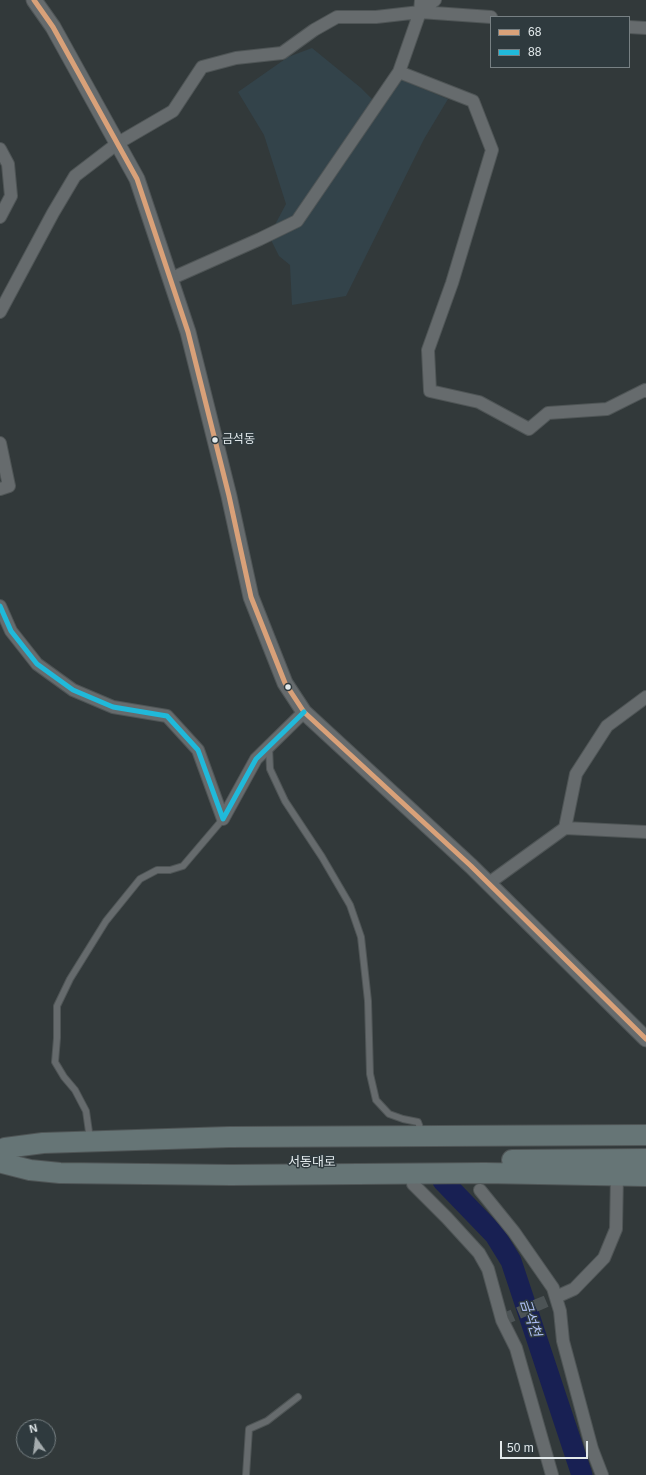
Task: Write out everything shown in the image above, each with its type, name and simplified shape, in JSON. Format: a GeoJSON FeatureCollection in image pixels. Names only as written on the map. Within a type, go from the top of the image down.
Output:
{"type":"FeatureCollection","features":[{"type":"Feature","properties":{"kind":"highway"},"geometry":{"type":"LineString","coordinates":[[4,1156],[43,1143],[229,1137],[646,1135]]}},
{"type":"Feature","properties":{"kind":"highway"},"geometry":{"type":"LineString","coordinates":[[620,1161],[646,1146]]}},
{"type":"Feature","properties":{"kind":"highway","name":"서동대로"},"geometry":{"type":"LineString","coordinates":[[4,1156],[115,1150],[620,1161]]}},
{"type":"Feature","properties":{"kind":"highway"},"geometry":{"type":"LineString","coordinates":[[4,1156],[30,1170],[60,1173],[239,1175],[485,1173],[646,1159]]}},
{"type":"Feature","properties":{"kind":"highway"},"geometry":{"type":"LineString","coordinates":[[620,1161],[646,1176]]}},
{"type":"Feature","properties":{"kind":"street"},"geometry":{"type":"LineString","coordinates":[[34,0],[53,27],[137,179],[188,332],[229,496],[251,596],[285,683],[304,712],[489,883],[646,1039]]}},
{"type":"Feature","properties":{"kind":"street"},"geometry":{"type":"LineString","coordinates":[[0,312],[53,213],[75,176],[118,143],[173,111],[202,67],[236,58],[282,53],[314,30],[337,17],[376,17],[420,6],[435,0]]}},
{"type":"Feature","properties":{"kind":"street"},"geometry":{"type":"LineString","coordinates":[[420,6],[490,17]]}},
{"type":"Feature","properties":{"kind":"street"},"geometry":{"type":"LineString","coordinates":[[170,279],[297,221],[399,72],[420,6]]}},
{"type":"Feature","properties":{"kind":"street"},"geometry":{"type":"LineString","coordinates":[[630,27],[646,28]]}},
{"type":"Feature","properties":{"kind":"street"},"geometry":{"type":"LineString","coordinates":[[399,72],[473,101],[492,150],[452,283],[428,350],[430,391],[479,402],[529,429],[548,413],[607,409],[645,390],[646,391]]}},
{"type":"Feature","properties":{"kind":"street"},"geometry":{"type":"LineString","coordinates":[[0,149],[8,164],[11,196],[0,217]]}},
{"type":"Feature","properties":{"kind":"street"},"geometry":{"type":"LineString","coordinates":[[0,443],[9,486],[0,489]]}},
{"type":"Feature","properties":{"kind":"street"},"geometry":{"type":"LineString","coordinates":[[0,606],[11,631],[37,664],[73,690],[113,707],[166,716],[198,750],[223,819]]}},
{"type":"Feature","properties":{"kind":"street"},"geometry":{"type":"LineString","coordinates":[[565,828],[576,774],[607,726],[646,697]]}},
{"type":"Feature","properties":{"kind":"street"},"geometry":{"type":"LineString","coordinates":[[223,819],[256,759],[304,712]]}},
{"type":"Feature","properties":{"kind":"street"},"geometry":{"type":"LineString","coordinates":[[489,883],[565,828],[646,832]]}},
{"type":"Feature","properties":{"kind":"street"},"geometry":{"type":"LineString","coordinates":[[556,1297],[574,1289],[604,1258],[616,1229],[620,1161]]}},
{"type":"Feature","properties":{"kind":"street"},"geometry":{"type":"LineString","coordinates":[[413,1184],[448,1218],[479,1253],[488,1269],[502,1320],[516,1348],[552,1475]]}},
{"type":"Feature","properties":{"kind":"street"},"geometry":{"type":"LineString","coordinates":[[480,1190],[514,1232],[553,1288],[560,1311],[563,1341],[592,1449],[602,1475]]}},
{"type":"Feature","properties":{"kind":"lane"},"geometry":{"type":"LineString","coordinates":[[269,746],[270,769],[285,801],[322,857],[350,905],[361,937],[368,1001],[370,1074],[376,1100],[389,1114],[418,1122],[423,1136]]}},
{"type":"Feature","properties":{"kind":"lane"},"geometry":{"type":"LineString","coordinates":[[90,1142],[86,1111],[75,1090],[64,1077],[55,1062],[57,1038],[56,1006],[70,979],[106,921],[140,879],[158,870],[170,870],[183,866],[223,819]]}},
{"type":"Feature","properties":{"kind":"lane"},"geometry":{"type":"LineString","coordinates":[[246,1475],[249,1429],[267,1421],[298,1397]]}},
{"type":"Feature","properties":{"kind":"shaded area"},"geometry":{"type":"Polygon","coordinates":[[[312,48],[361,88],[376,103],[399,79],[448,99],[424,139],[346,296],[292,305],[290,265],[279,256],[269,236],[286,204],[264,135],[238,92],[288,57],[312,48]]]}},
{"type":"Feature","properties":{"kind":"waterway","name":"금석천"},"geometry":{"type":"LineString","coordinates":[[443,1181],[495,1235],[511,1261],[582,1475]]}},
{"type":"Feature","properties":{"kind":"tunnel"},"geometry":{"type":"LineString","coordinates":[[502,1320],[556,1297]]}},
{"type":"Feature","properties":{"kind":"transit line","name":"68"},"geometry":{"type":"LineString","coordinates":[[34,0],[53,27],[137,179],[188,332],[229,496],[251,597],[285,683],[304,712],[471,866],[646,1039]]}},
{"type":"Feature","properties":{"kind":"transit line","name":"88"},"geometry":{"type":"LineString","coordinates":[[0,606],[11,631],[37,664],[73,690],[113,707],[167,716],[198,750],[223,819],[256,759],[304,712]]}},
{"type":"Feature","properties":{"kind":"place","name":"금석동"},"geometry":{"type":"Point","coordinates":[215,440]}}]}
